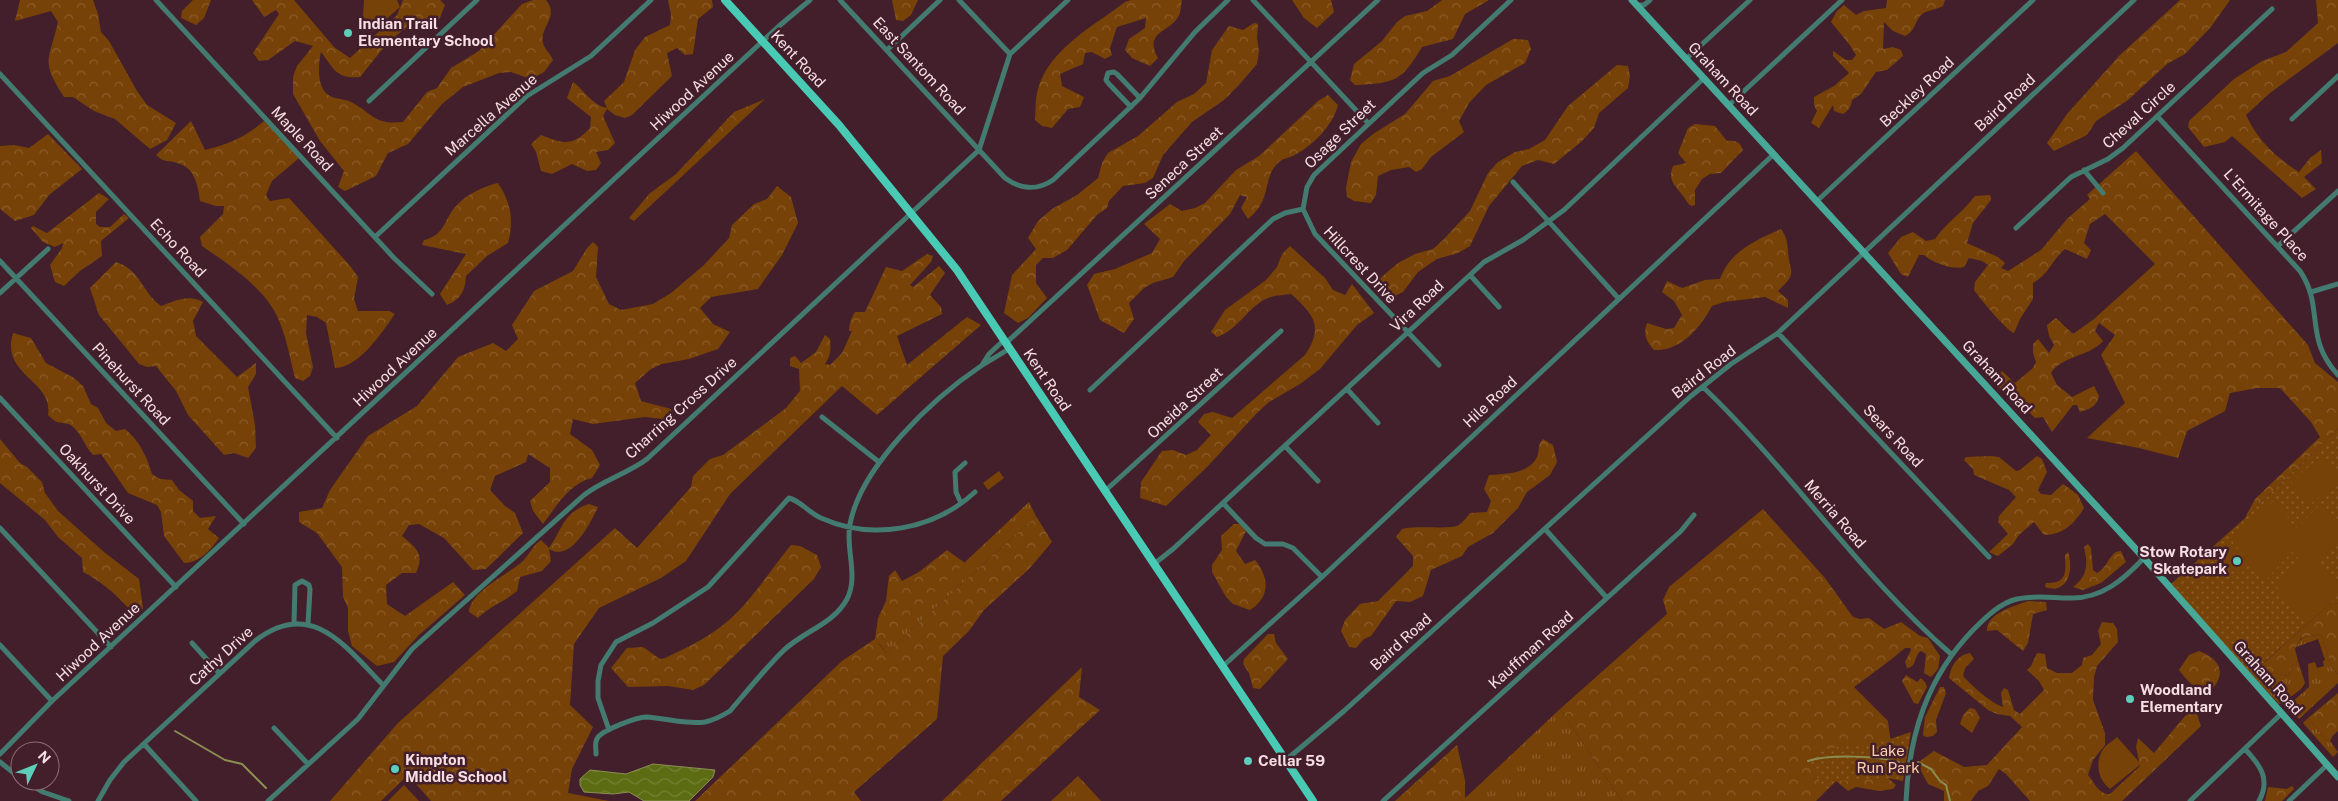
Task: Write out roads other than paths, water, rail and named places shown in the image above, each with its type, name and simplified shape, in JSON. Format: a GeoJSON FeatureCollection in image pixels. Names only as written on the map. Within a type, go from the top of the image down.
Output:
{"type":"FeatureCollection","features":[{"type":"Feature","properties":{"kind":"main road","name":"Kent Road"},"geometry":{"type":"LineString","coordinates":[[725,0],[832,117],[957,270],[1313,801]]}},
{"type":"Feature","properties":{"kind":"main road","name":"Graham Road"},"geometry":{"type":"LineString","coordinates":[[1634,3],[2144,558],[2338,777]]}},
{"type":"Feature","properties":{"kind":"street","name":"Maple Road"},"geometry":{"type":"LineString","coordinates":[[156,0],[375,237],[432,294]]}},
{"type":"Feature","properties":{"kind":"street"},"geometry":{"type":"LineString","coordinates":[[369,101],[477,0]]}},
{"type":"Feature","properties":{"kind":"street","name":"Marcella Avenue"},"geometry":{"type":"LineString","coordinates":[[375,237],[527,96],[591,56],[652,0]]}},
{"type":"Feature","properties":{"kind":"street","name":"Hiwood Avenue"},"geometry":{"type":"LineString","coordinates":[[0,754],[111,647],[810,0]]}},
{"type":"Feature","properties":{"kind":"street","name":"East Santom Road"},"geometry":{"type":"LineString","coordinates":[[840,0],[1010,182],[1023,187],[1041,186],[1053,180],[1140,98],[1194,32],[1228,0]]}},
{"type":"Feature","properties":{"kind":"street"},"geometry":{"type":"LineString","coordinates":[[887,50],[940,0]]}},
{"type":"Feature","properties":{"kind":"street"},"geometry":{"type":"LineString","coordinates":[[959,0],[1010,54]]}},
{"type":"Feature","properties":{"kind":"street","name":"Charring Cross Drive"},"geometry":{"type":"LineString","coordinates":[[268,801],[361,715],[412,650],[594,487],[625,473],[647,459],[979,150],[1010,54],[1068,0]]}},
{"type":"Feature","properties":{"kind":"street"},"geometry":{"type":"LineString","coordinates":[[1253,0],[1368,123]]}},
{"type":"Feature","properties":{"kind":"street","name":"Seneca Street"},"geometry":{"type":"LineString","coordinates":[[1007,344],[1378,0]]}},
{"type":"Feature","properties":{"kind":"street","name":"Osage Street"},"geometry":{"type":"LineString","coordinates":[[1303,209],[1307,187],[1314,175],[1423,73],[1452,55],[1511,0]]}},
{"type":"Feature","properties":{"kind":"street"},"geometry":{"type":"LineString","coordinates":[[1634,3],[1644,5],[1650,0]]}},
{"type":"Feature","properties":{"kind":"street"},"geometry":{"type":"LineString","coordinates":[[1686,59],[1750,0]]}},
{"type":"Feature","properties":{"kind":"street"},"geometry":{"type":"LineString","coordinates":[[1729,105],[1842,0]]}},
{"type":"Feature","properties":{"kind":"street","name":"Beckley Road"},"geometry":{"type":"LineString","coordinates":[[1817,201],[2033,0]]}},
{"type":"Feature","properties":{"kind":"street","name":"Baird Road"},"geometry":{"type":"LineString","coordinates":[[1286,760],[1344,711],[1703,387],[1731,364],[1778,333],[2134,0]]}},
{"type":"Feature","properties":{"kind":"street","name":"Cheval Circle"},"geometry":{"type":"LineString","coordinates":[[2016,228],[2071,177],[2113,156],[2272,9]]}},
{"type":"Feature","properties":{"kind":"street"},"geometry":{"type":"LineString","coordinates":[[1131,107],[1106,80],[1108,73],[1114,72],[1117,74],[1140,98]]}},
{"type":"Feature","properties":{"kind":"street","name":"Echo Road"},"geometry":{"type":"LineString","coordinates":[[0,74],[337,438]]}},
{"type":"Feature","properties":{"kind":"street","name":"Vira Road"},"geometry":{"type":"LineString","coordinates":[[1154,564],[1173,549],[1470,275],[1492,257],[1523,240],[1550,221],[1704,78]]}},
{"type":"Feature","properties":{"kind":"street"},"geometry":{"type":"LineString","coordinates":[[2292,119],[2337,78]]}},
{"type":"Feature","properties":{"kind":"street","name":"L'Ermitage Place"},"geometry":{"type":"LineString","coordinates":[[2157,116],[2279,245],[2300,271],[2311,292],[2317,340],[2322,354],[2338,375]]}},
{"type":"Feature","properties":{"kind":"street","name":"Hile Road"},"geometry":{"type":"LineString","coordinates":[[1223,666],[1774,154]]}},
{"type":"Feature","properties":{"kind":"street"},"geometry":{"type":"LineString","coordinates":[[2084,170],[2103,193]]}},
{"type":"Feature","properties":{"kind":"street"},"geometry":{"type":"LineString","coordinates":[[1513,182],[1620,299]]}},
{"type":"Feature","properties":{"kind":"street"},"geometry":{"type":"LineString","coordinates":[[2279,245],[2338,191]]}},
{"type":"Feature","properties":{"kind":"street"},"geometry":{"type":"LineString","coordinates":[[1090,390],[1273,219],[1285,213],[1303,209]]}},
{"type":"Feature","properties":{"kind":"street","name":"Hillcrest Drive"},"geometry":{"type":"LineString","coordinates":[[1303,209],[1315,234],[1440,365]]}},
{"type":"Feature","properties":{"kind":"street"},"geometry":{"type":"LineString","coordinates":[[0,293],[48,249]]}},
{"type":"Feature","properties":{"kind":"street","name":"Pinehurst Road"},"geometry":{"type":"LineString","coordinates":[[0,261],[244,524]]}},
{"type":"Feature","properties":{"kind":"street"},"geometry":{"type":"LineString","coordinates":[[1470,275],[1500,307]]}},
{"type":"Feature","properties":{"kind":"street"},"geometry":{"type":"LineString","coordinates":[[2311,292],[2338,284]]}},
{"type":"Feature","properties":{"kind":"street","name":"Oneida Street"},"geometry":{"type":"LineString","coordinates":[[1106,491],[1281,331]]}},
{"type":"Feature","properties":{"kind":"street","name":"Sears Road"},"geometry":{"type":"LineString","coordinates":[[1778,333],[1989,557]]}},
{"type":"Feature","properties":{"kind":"street"},"geometry":{"type":"LineString","coordinates":[[982,365],[989,354],[1007,344]]}},
{"type":"Feature","properties":{"kind":"street"},"geometry":{"type":"LineString","coordinates":[[596,754],[596,742],[600,735],[608,730],[641,718],[706,722],[720,717],[730,711],[783,651],[819,627],[841,608],[848,598],[852,572],[849,526],[865,485],[879,462],[933,404],[982,365],[992,361],[1007,344]]}},
{"type":"Feature","properties":{"kind":"street","name":"Merria Road"},"geometry":{"type":"LineString","coordinates":[[1703,387],[1767,455],[1903,610],[1951,654]]}},
{"type":"Feature","properties":{"kind":"street"},"geometry":{"type":"LineString","coordinates":[[1347,389],[1378,423]]}},
{"type":"Feature","properties":{"kind":"street","name":"Oakhurst Drive"},"geometry":{"type":"LineString","coordinates":[[0,398],[176,587]]}},
{"type":"Feature","properties":{"kind":"street"},"geometry":{"type":"LineString","coordinates":[[822,417],[879,462]]}},
{"type":"Feature","properties":{"kind":"street"},"geometry":{"type":"LineString","coordinates":[[1285,446],[1318,481]]}},
{"type":"Feature","properties":{"kind":"street"},"geometry":{"type":"LineString","coordinates":[[962,503],[956,492],[955,472],[965,463]]}},
{"type":"Feature","properties":{"kind":"street"},"geometry":{"type":"LineString","coordinates":[[608,730],[598,698],[598,681],[601,665],[616,642],[653,624],[708,587],[789,498],[796,500],[819,517],[849,526],[891,530],[926,523],[962,503],[975,492]]}},
{"type":"Feature","properties":{"kind":"street"},"geometry":{"type":"LineString","coordinates":[[1223,502],[1256,538],[1265,544],[1282,544],[1293,548],[1322,576]]}},
{"type":"Feature","properties":{"kind":"street","name":"Kauffman Road"},"geometry":{"type":"LineString","coordinates":[[1383,801],[1681,531],[1694,515]]}},
{"type":"Feature","properties":{"kind":"street"},"geometry":{"type":"LineString","coordinates":[[0,528],[111,647]]}},
{"type":"Feature","properties":{"kind":"street"},"geometry":{"type":"LineString","coordinates":[[1545,529],[1607,598]]}},
{"type":"Feature","properties":{"kind":"street"},"geometry":{"type":"LineString","coordinates":[[1906,801],[1908,773],[1916,731],[1933,685],[1951,654],[1980,622],[2010,602],[2042,596],[2073,598],[2106,591],[2120,581],[2144,558]]}},
{"type":"Feature","properties":{"kind":"street"},"geometry":{"type":"LineString","coordinates":[[294,624],[296,585],[302,581],[310,589],[308,624]]}},
{"type":"Feature","properties":{"kind":"street","name":"Cathy Drive"},"geometry":{"type":"LineString","coordinates":[[98,801],[114,774],[144,744],[261,636],[277,628],[294,624],[308,624],[326,631],[339,639],[382,686]]}},
{"type":"Feature","properties":{"kind":"street"},"geometry":{"type":"LineString","coordinates":[[192,643],[219,673]]}},
{"type":"Feature","properties":{"kind":"street"},"geometry":{"type":"LineString","coordinates":[[0,645],[52,702]]}},
{"type":"Feature","properties":{"kind":"street"},"geometry":{"type":"LineString","coordinates":[[2190,801],[2282,713]]}},
{"type":"Feature","properties":{"kind":"street"},"geometry":{"type":"LineString","coordinates":[[274,728],[308,764]]}},
{"type":"Feature","properties":{"kind":"street"},"geometry":{"type":"LineString","coordinates":[[144,744],[196,801]]}},
{"type":"Feature","properties":{"kind":"street"},"geometry":{"type":"LineString","coordinates":[[2245,749],[2256,760],[2263,773],[2264,790],[2259,801]]}},
{"type":"Feature","properties":{"kind":"street"},"geometry":{"type":"LineString","coordinates":[[0,762],[10,770]]}},
{"type":"Feature","properties":{"kind":"street"},"geometry":{"type":"LineString","coordinates":[[2289,801],[2327,765]]}},
{"type":"Feature","properties":{"kind":"street"},"geometry":{"type":"LineString","coordinates":[[41,791],[69,801]]}},
{"type":"Feature","properties":{"kind":"water"},"geometry":{"type":"Polygon","coordinates":[[[653,764],[715,770],[713,777],[689,801],[644,801],[629,792],[613,794],[584,792],[580,785],[580,779],[590,770],[626,774],[653,764]]]}},
{"type":"Feature","properties":{"kind":"waterway"},"geometry":{"type":"LineString","coordinates":[[175,731],[225,760],[242,764],[266,788]]}},
{"type":"Feature","properties":{"kind":"waterway"},"geometry":{"type":"LineString","coordinates":[[1808,761],[1828,757],[1854,757],[1879,758],[1899,762]]}},
{"type":"Feature","properties":{"kind":"waterway"},"geometry":{"type":"LineString","coordinates":[[1918,762],[1931,769],[1940,781],[1946,785],[1950,801]]}},
{"type":"Feature","properties":{"kind":"place","name":"Indian Trail Elementary School"},"geometry":{"type":"Point","coordinates":[348,33]}},
{"type":"Feature","properties":{"kind":"place","name":"Stow Rotary Skatepark"},"geometry":{"type":"Point","coordinates":[2237,561]}},
{"type":"Feature","properties":{"kind":"place","name":"Woodland Elementary"},"geometry":{"type":"Point","coordinates":[2130,699]}},
{"type":"Feature","properties":{"kind":"place","name":"Cellar 59"},"geometry":{"type":"Point","coordinates":[1248,761]}},
{"type":"Feature","properties":{"kind":"place","name":"Kimpton Middle School"},"geometry":{"type":"Point","coordinates":[395,769]}},
{"type":"Feature","properties":{"kind":"park label","name":"Lake Run Park"},"geometry":{"type":"Point","coordinates":[1888,760]}}]}
